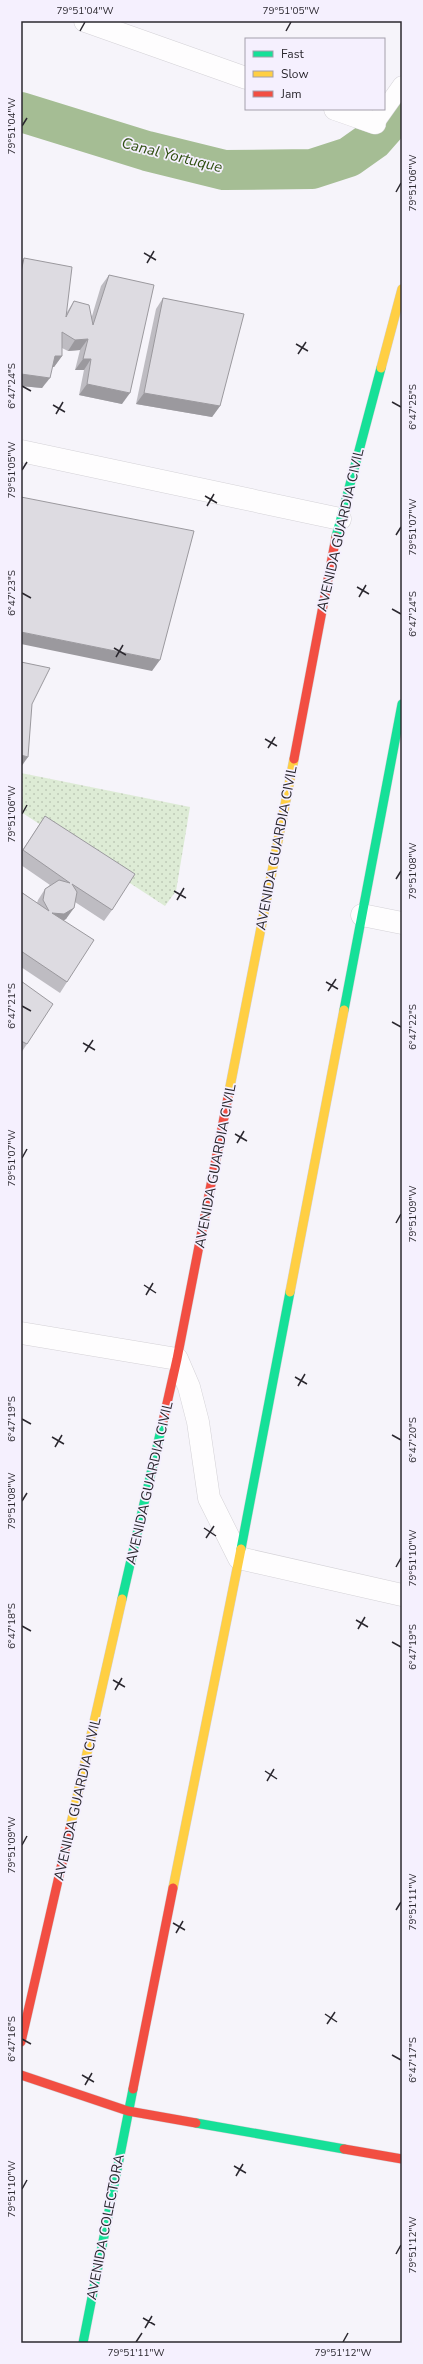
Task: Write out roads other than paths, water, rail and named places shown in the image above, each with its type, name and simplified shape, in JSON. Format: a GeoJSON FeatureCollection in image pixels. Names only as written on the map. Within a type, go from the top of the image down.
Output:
{"type":"FeatureCollection","features":[{"type":"Feature","properties":{"kind":"main road","name":"AVENIDA GUARDIA CIVIL"},"geometry":{"type":"LineString","coordinates":[[21,2042],[178,1359],[340,519],[401,292]]}},
{"type":"Feature","properties":{"kind":"main road"},"geometry":{"type":"LineString","coordinates":[[128,2111],[239,1558],[402,704]]}},
{"type":"Feature","properties":{"kind":"main road"},"geometry":{"type":"LineString","coordinates":[[21,2075],[128,2111],[402,2159]]}},
{"type":"Feature","properties":{"kind":"main road","name":"AVENIDA COLECTORA"},"geometry":{"type":"LineString","coordinates":[[83,2343],[128,2111]]}},
{"type":"Feature","properties":{"kind":"street"},"geometry":{"type":"LineString","coordinates":[[85,21],[245,78]]}},
{"type":"Feature","properties":{"kind":"street"},"geometry":{"type":"LineString","coordinates":[[338,110],[375,123]]}},
{"type":"Feature","properties":{"kind":"street"},"geometry":{"type":"LineString","coordinates":[[21,452],[340,519]]}},
{"type":"Feature","properties":{"kind":"street"},"geometry":{"type":"LineString","coordinates":[[362,915],[402,923]]}},
{"type":"Feature","properties":{"kind":"street"},"geometry":{"type":"LineString","coordinates":[[21,1333],[178,1359],[189,1387],[198,1422],[209,1498],[239,1558],[402,1595]]}},
{"type":"Feature","properties":{"kind":"lane"},"geometry":{"type":"LineString","coordinates":[[385,109],[402,85]]}},
{"type":"Feature","properties":{"kind":"lane"},"geometry":{"type":"LineString","coordinates":[[375,123],[384,110]]}},
{"type":"Feature","properties":{"kind":"waterway","name":"Canal Yortuque"},"geometry":{"type":"LineString","coordinates":[[21,112],[147,151],[224,170],[312,169],[349,157],[373,140],[402,107]]}}]}
